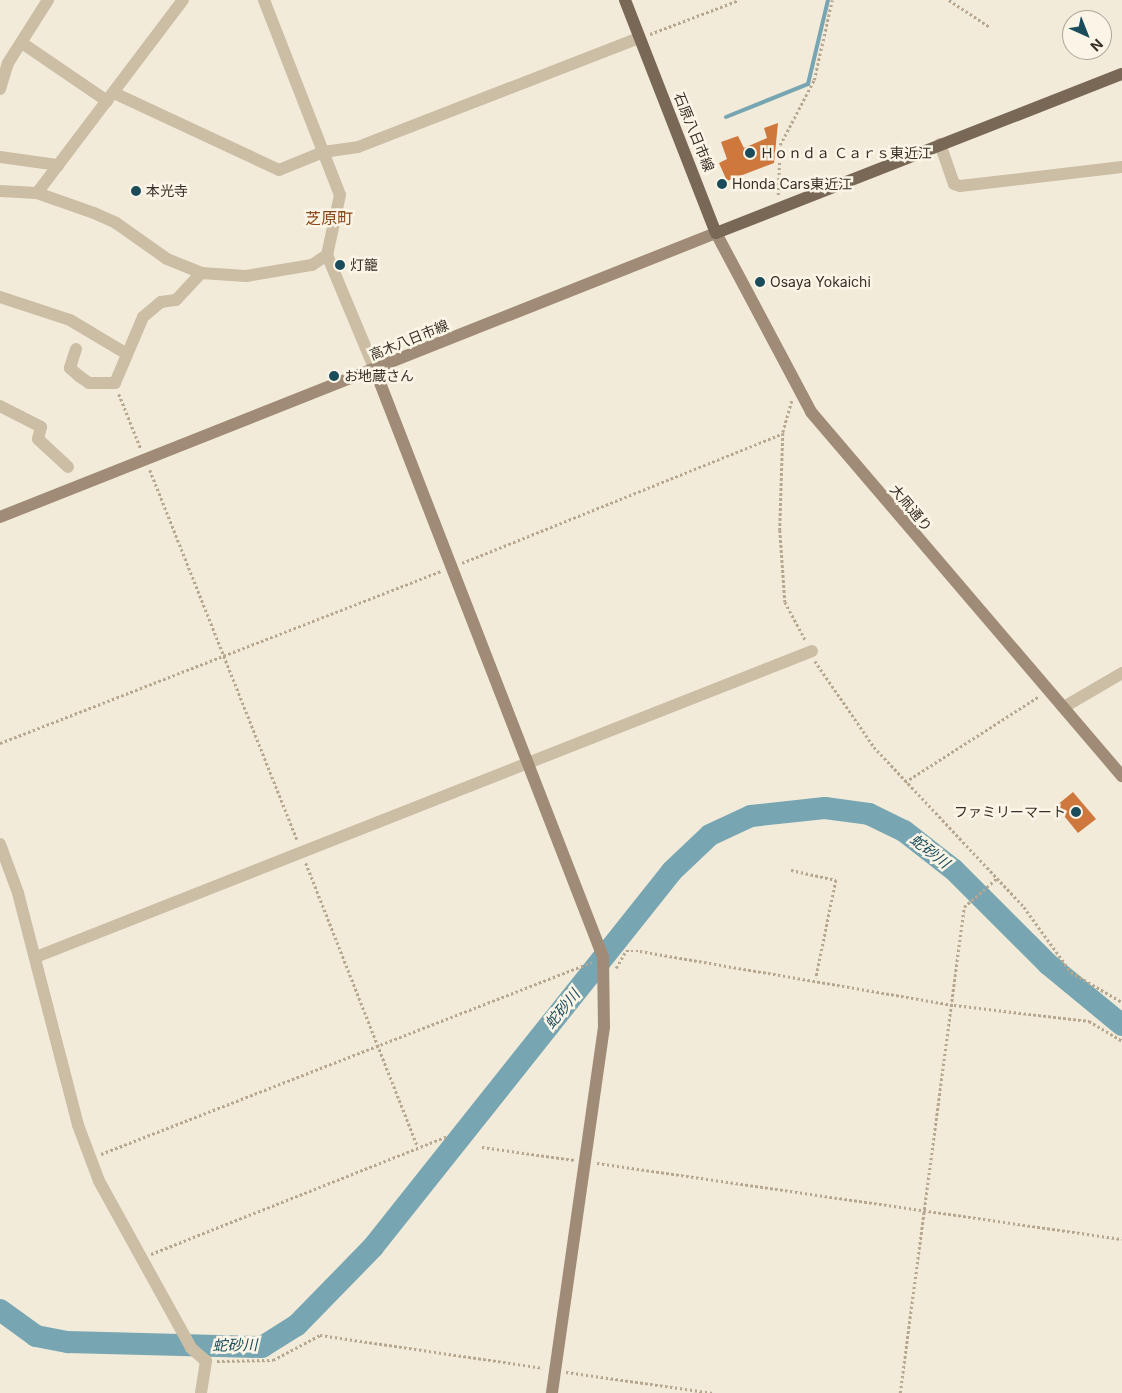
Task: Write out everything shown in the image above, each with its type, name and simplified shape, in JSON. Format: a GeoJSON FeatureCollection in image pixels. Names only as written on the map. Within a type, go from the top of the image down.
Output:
{"type":"FeatureCollection","features":[{"type":"Feature","properties":{"kind":"main road","name":"石原八日市線"},"geometry":{"type":"LineString","coordinates":[[624,0],[716,233]]}},
{"type":"Feature","properties":{"kind":"main road"},"geometry":{"type":"LineString","coordinates":[[716,233],[1122,74]]}},
{"type":"Feature","properties":{"kind":"street"},"geometry":{"type":"LineString","coordinates":[[0,89],[8,63],[48,0]]}},
{"type":"Feature","properties":{"kind":"street"},"geometry":{"type":"LineString","coordinates":[[37,193],[183,0]]}},
{"type":"Feature","properties":{"kind":"street"},"geometry":{"type":"LineString","coordinates":[[264,0],[340,195],[327,255],[375,370],[451,567],[592,920],[603,957],[605,981],[604,1027],[583,1161],[552,1393]]}},
{"type":"Feature","properties":{"kind":"street"},"geometry":{"type":"LineString","coordinates":[[22,43],[111,97],[279,170],[324,152],[358,147],[639,38]]}},
{"type":"Feature","properties":{"kind":"street"},"geometry":{"type":"LineString","coordinates":[[940,144],[954,184],[960,186],[1122,168]]}},
{"type":"Feature","properties":{"kind":"street"},"geometry":{"type":"LineString","coordinates":[[0,157],[58,165]]}},
{"type":"Feature","properties":{"kind":"street"},"geometry":{"type":"LineString","coordinates":[[0,191],[37,193],[116,223],[167,259],[201,273],[246,276],[312,266],[327,255]]}},
{"type":"Feature","properties":{"kind":"street","name":"高木八日市線"},"geometry":{"type":"LineString","coordinates":[[0,517],[375,370],[716,233]]}},
{"type":"Feature","properties":{"kind":"street","name":"大凧通り"},"geometry":{"type":"LineString","coordinates":[[716,233],[797,394],[1122,776]]}},
{"type":"Feature","properties":{"kind":"street"},"geometry":{"type":"LineString","coordinates":[[76,350],[70,368],[79,376],[89,383],[115,383],[143,317],[161,302],[176,300],[201,273]]}},
{"type":"Feature","properties":{"kind":"street"},"geometry":{"type":"LineString","coordinates":[[0,297],[70,320],[127,354]]}},
{"type":"Feature","properties":{"kind":"street"},"geometry":{"type":"LineString","coordinates":[[0,406],[41,426],[38,438],[68,467]]}},
{"type":"Feature","properties":{"kind":"street"},"geometry":{"type":"LineString","coordinates":[[36,957],[301,849],[812,651]]}},
{"type":"Feature","properties":{"kind":"street"},"geometry":{"type":"LineString","coordinates":[[1064,707],[1122,674]]}},
{"type":"Feature","properties":{"kind":"street"},"geometry":{"type":"LineString","coordinates":[[0,844],[36,957],[90,1158],[191,1348],[206,1361],[201,1393]]}},
{"type":"Feature","properties":{"kind":"path"},"geometry":{"type":"LineString","coordinates":[[639,38],[738,0]]}},
{"type":"Feature","properties":{"kind":"path"},"geometry":{"type":"LineString","coordinates":[[778,209],[780,145],[814,80],[832,0]]}},
{"type":"Feature","properties":{"kind":"path"},"geometry":{"type":"LineString","coordinates":[[949,0],[990,27]]}},
{"type":"Feature","properties":{"kind":"path"},"geometry":{"type":"LineString","coordinates":[[115,383],[418,1147]]}},
{"type":"Feature","properties":{"kind":"path"},"geometry":{"type":"LineString","coordinates":[[797,394],[783,433],[780,530],[785,602],[848,714],[905,782],[996,880],[1024,907],[1071,972],[1122,1002]]}},
{"type":"Feature","properties":{"kind":"path"},"geometry":{"type":"LineString","coordinates":[[0,744],[225,657],[783,433]]}},
{"type":"Feature","properties":{"kind":"path"},"geometry":{"type":"LineString","coordinates":[[905,782],[1049,690]]}},
{"type":"Feature","properties":{"kind":"path"},"geometry":{"type":"LineString","coordinates":[[791,870],[836,880],[816,978]]}},
{"type":"Feature","properties":{"kind":"path"},"geometry":{"type":"LineString","coordinates":[[900,1393],[954,1005],[964,907],[996,880]]}},
{"type":"Feature","properties":{"kind":"path"},"geometry":{"type":"LineString","coordinates":[[605,981],[612,978],[626,952],[640,951],[816,978],[954,1005],[1089,1021],[1122,1041]]}},
{"type":"Feature","properties":{"kind":"path"},"geometry":{"type":"LineString","coordinates":[[90,1158],[603,957]]}},
{"type":"Feature","properties":{"kind":"path"},"geometry":{"type":"LineString","coordinates":[[142,1258],[447,1136]]}},
{"type":"Feature","properties":{"kind":"path"},"geometry":{"type":"LineString","coordinates":[[482,1147],[925,1209],[1122,1239]]}},
{"type":"Feature","properties":{"kind":"path"},"geometry":{"type":"LineString","coordinates":[[206,1361],[273,1360],[320,1335],[714,1393]]}},
{"type":"Feature","properties":{"kind":"building","name":"Ｈｏｎｄａ Ｃａｒｓ東近江"},"geometry":{"type":"Polygon","coordinates":[[[778,123],[774,163],[727,181],[719,163],[727,159],[721,142],[738,136],[744,148],[767,138],[764,128],[778,123]]]}},
{"type":"Feature","properties":{"kind":"building","name":"ファミリーマート"},"geometry":{"type":"Polygon","coordinates":[[[1073,792],[1096,819],[1078,833],[1056,806],[1073,792]]]}},
{"type":"Feature","properties":{"kind":"waterway"},"geometry":{"type":"LineString","coordinates":[[726,117],[808,84],[828,0]]}},
{"type":"Feature","properties":{"kind":"waterway","name":"蛇砂川"},"geometry":{"type":"LineString","coordinates":[[0,1310],[36,1336],[68,1342],[262,1347],[297,1325],[373,1247],[672,871],[710,835],[751,816],[825,808],[869,814],[904,831],[954,870],[1048,964],[1122,1025]]}},
{"type":"Feature","properties":{"kind":"place","name":"Ｈｏｎｄａ Ｃａｒｓ東近江"},"geometry":{"type":"Point","coordinates":[750,153]}},
{"type":"Feature","properties":{"kind":"place","name":"Honda Cars東近江"},"geometry":{"type":"Point","coordinates":[722,184]}},
{"type":"Feature","properties":{"kind":"place","name":"本光寺"},"geometry":{"type":"Point","coordinates":[136,191]}},
{"type":"Feature","properties":{"kind":"place","name":"灯籠"},"geometry":{"type":"Point","coordinates":[340,265]}},
{"type":"Feature","properties":{"kind":"place","name":"Osaya Yokaichi"},"geometry":{"type":"Point","coordinates":[760,282]}},
{"type":"Feature","properties":{"kind":"place","name":"お地蔵さん"},"geometry":{"type":"Point","coordinates":[334,376]}},
{"type":"Feature","properties":{"kind":"place","name":"ファミリーマート"},"geometry":{"type":"Point","coordinates":[1076,812]}},
{"type":"Feature","properties":{"kind":"district","name":"芝原町"},"geometry":{"type":"Point","coordinates":[329,218]}}]}
